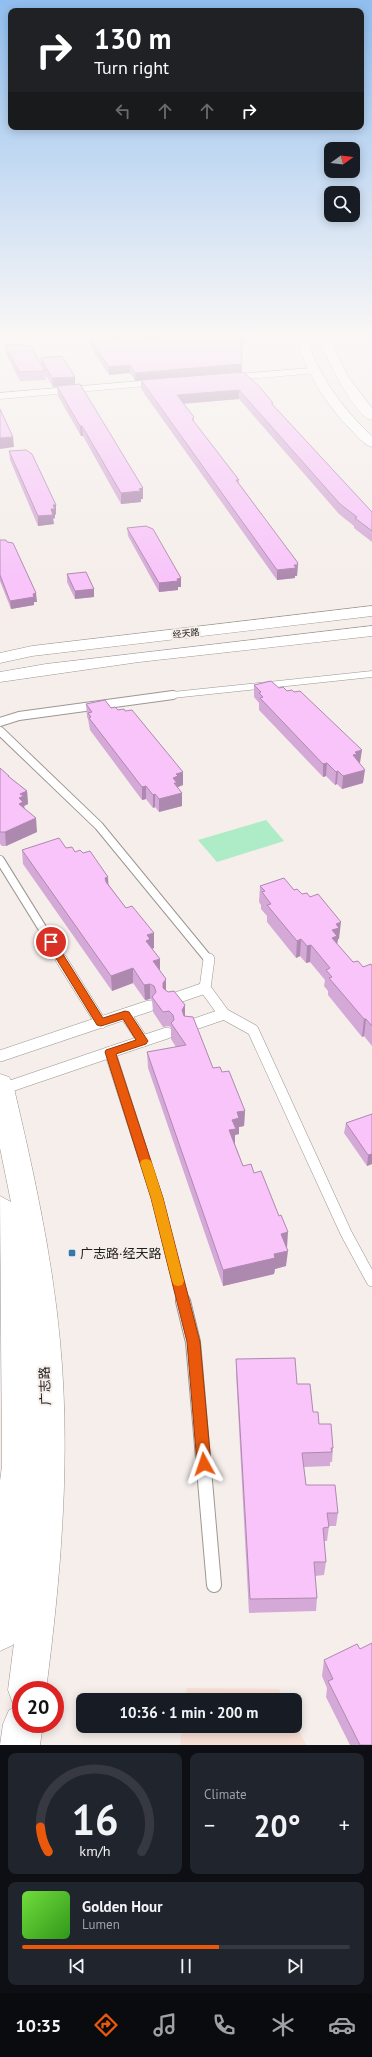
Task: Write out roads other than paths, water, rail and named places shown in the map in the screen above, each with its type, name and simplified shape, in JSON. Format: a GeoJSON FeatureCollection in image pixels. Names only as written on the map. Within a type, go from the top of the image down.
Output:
{"type":"FeatureCollection","features":[{"type":"Feature","properties":{"kind":"main road"},"geometry":{"type":"LineString","coordinates":[[345,416],[352,425],[372,443]]}},
{"type":"Feature","properties":{"kind":"main road","name":"经天路"},"geometry":{"type":"LineString","coordinates":[[0,658],[32,652],[148,637],[372,611]]}},
{"type":"Feature","properties":{"kind":"main road","name":"经天路"},"geometry":{"type":"LineString","coordinates":[[0,677],[66,666],[372,631]]}},
{"type":"Feature","properties":{"kind":"main road","name":"广志路"},"geometry":{"type":"LineString","coordinates":[[1,1087],[27,1208],[44,1341],[48,1472],[35,1630],[28,1681]]}},
{"type":"Feature","properties":{"kind":"main road"},"geometry":{"type":"LineString","coordinates":[[0,1208],[14,1328],[19,1466],[0,1632]]}},
{"type":"Feature","properties":{"kind":"main road"},"geometry":{"type":"LineString","coordinates":[[20,1745],[22,1733]]}},
{"type":"Feature","properties":{"kind":"lane"},"geometry":{"type":"LineString","coordinates":[[0,722],[19,716],[162,696],[372,674]]}},
{"type":"Feature","properties":{"kind":"lane"},"geometry":{"type":"LineString","coordinates":[[0,731],[99,826],[209,959],[205,988],[224,1014],[253,1030],[346,1233],[372,1281]]}},
{"type":"Feature","properties":{"kind":"lane"},"geometry":{"type":"LineString","coordinates":[[0,860],[101,1023]]}},
{"type":"Feature","properties":{"kind":"lane"},"geometry":{"type":"LineString","coordinates":[[170,1000],[205,988]]}},
{"type":"Feature","properties":{"kind":"lane"},"geometry":{"type":"LineString","coordinates":[[0,1056],[149,1006]]}},
{"type":"Feature","properties":{"kind":"lane"},"geometry":{"type":"LineString","coordinates":[[125,1014],[143,1041]]}},
{"type":"Feature","properties":{"kind":"lane"},"geometry":{"type":"LineString","coordinates":[[189,1026],[224,1014]]}},
{"type":"Feature","properties":{"kind":"lane"},"geometry":{"type":"LineString","coordinates":[[1,1087],[167,1033]]}},
{"type":"Feature","properties":{"kind":"lane"},"geometry":{"type":"LineString","coordinates":[[110,1052],[157,1198],[193,1342],[214,1585]]}},
{"type":"Feature","properties":{"kind":"place","name":"广志路·经天路"},"geometry":{"type":"Point","coordinates":[72,1253]}}]}
